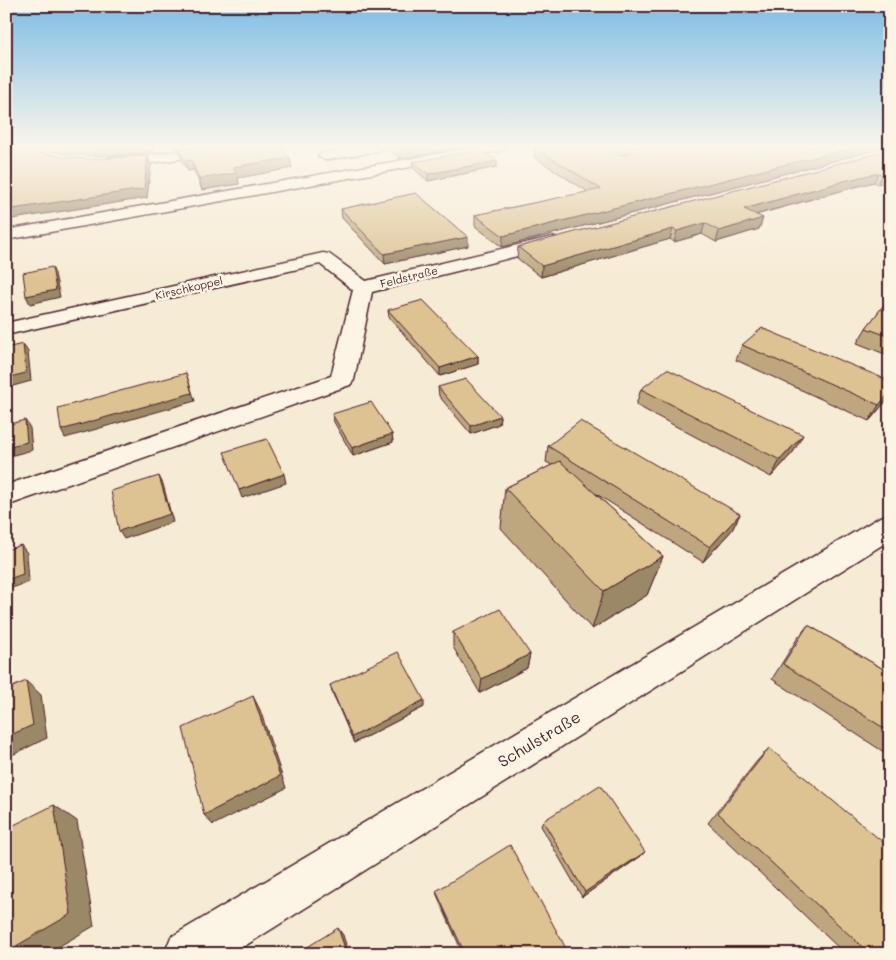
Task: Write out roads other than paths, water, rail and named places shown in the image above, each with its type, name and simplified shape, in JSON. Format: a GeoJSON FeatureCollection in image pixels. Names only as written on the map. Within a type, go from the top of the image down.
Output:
{"type":"FeatureCollection","features":[{"type":"Feature","properties":{"kind":"street"},"geometry":{"type":"LineString","coordinates":[[6,235],[249,192]]}},
{"type":"Feature","properties":{"kind":"street","name":"Feldstraße"},"geometry":{"type":"LineString","coordinates":[[6,496],[342,380],[363,288],[570,237]]}},
{"type":"Feature","properties":{"kind":"street","name":"Kirschkoppel"},"geometry":{"type":"LineString","coordinates":[[6,329],[323,258],[363,288]]}},
{"type":"Feature","properties":{"kind":"street","name":"Schulstraße"},"geometry":{"type":"LineString","coordinates":[[188,954],[890,525]]}}]}
